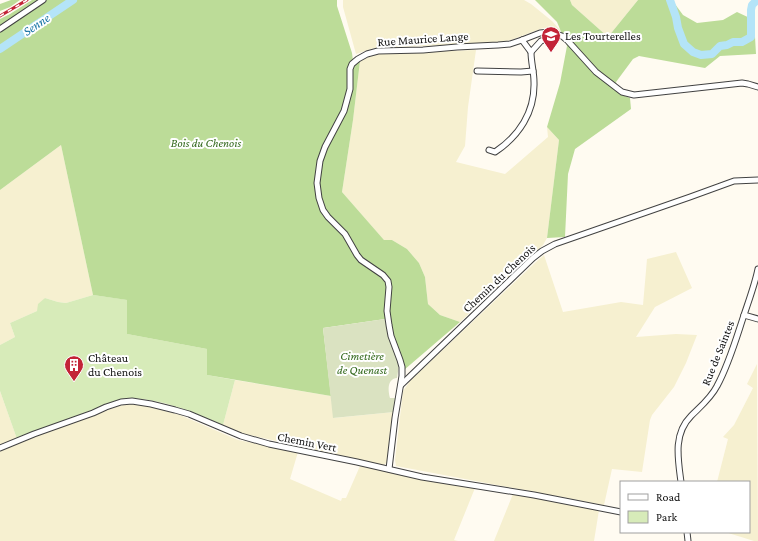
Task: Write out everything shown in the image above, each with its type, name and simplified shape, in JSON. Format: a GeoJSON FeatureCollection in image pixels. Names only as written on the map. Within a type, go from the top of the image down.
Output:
{"type":"FeatureCollection","features":[{"type":"Feature","properties":{"kind":"street"},"geometry":{"type":"LineString","coordinates":[[0,29],[43,0]]}},
{"type":"Feature","properties":{"kind":"street","name":"Rue Maurice Lange"},"geometry":{"type":"LineString","coordinates":[[401,385],[402,367],[391,336],[387,311],[388,281],[383,275],[361,260],[345,234],[323,210],[319,198],[317,183],[320,161],[325,147],[344,111],[350,89],[351,66],[362,56],[378,51],[490,46],[510,44],[540,33],[550,32],[557,35]]}},
{"type":"Feature","properties":{"kind":"street"},"geometry":{"type":"LineString","coordinates":[[531,52],[541,41],[557,35],[567,40],[596,72],[622,92],[634,95],[742,84],[758,87]]}},
{"type":"Feature","properties":{"kind":"street"},"geometry":{"type":"LineString","coordinates":[[489,150],[495,152],[515,135],[525,122],[531,106],[534,95],[534,84],[531,52],[522,40]]}},
{"type":"Feature","properties":{"kind":"street"},"geometry":{"type":"LineString","coordinates":[[478,71],[533,71]]}},
{"type":"Feature","properties":{"kind":"street","name":"Chemin du Chenois"},"geometry":{"type":"LineString","coordinates":[[401,385],[532,258],[542,251],[555,244],[734,182],[758,180]]}},
{"type":"Feature","properties":{"kind":"street","name":"Rue de Saintes"},"geometry":{"type":"LineString","coordinates":[[681,481],[678,448],[681,431],[686,421],[708,400],[717,386],[728,361],[758,269]]}},
{"type":"Feature","properties":{"kind":"street"},"geometry":{"type":"LineString","coordinates":[[744,315],[758,319]]}},
{"type":"Feature","properties":{"kind":"street"},"geometry":{"type":"LineString","coordinates":[[389,469],[395,418],[401,385]]}},
{"type":"Feature","properties":{"kind":"street","name":"Chemin Vert"},"geometry":{"type":"LineString","coordinates":[[0,448],[106,407],[121,402],[132,401],[151,404],[189,414],[241,436],[269,444],[439,480],[534,495],[620,512]]}},
{"type":"Feature","properties":{"kind":"shaded area"},"geometry":{"type":"Polygon","coordinates":[[[343,0],[524,0],[552,21],[561,31],[543,28],[511,40],[496,43],[374,48],[356,54],[343,7],[343,0]]]}},
{"type":"Feature","properties":{"kind":"shaded area"},"geometry":{"type":"Polygon","coordinates":[[[570,0],[638,0],[608,37],[572,5],[570,0]]]}},
{"type":"Feature","properties":{"kind":"shaded area"},"geometry":{"type":"Polygon","coordinates":[[[476,50],[468,107],[465,146],[456,162],[505,174],[548,137],[547,127],[559,140],[547,238],[543,245],[460,322],[440,315],[428,304],[425,277],[419,263],[407,249],[392,240],[384,240],[342,192],[360,61],[382,53],[476,50]]]}},
{"type":"Feature","properties":{"kind":"shaded area"},"geometry":{"type":"Polygon","coordinates":[[[61,145],[93,295],[66,303],[45,298],[37,311],[10,323],[15,337],[0,345],[0,190],[61,145]]]}},
{"type":"Feature","properties":{"kind":"shaded area"},"geometry":{"type":"Polygon","coordinates":[[[676,252],[692,288],[655,307],[636,337],[676,334],[697,335],[686,363],[674,387],[652,415],[642,472],[612,469],[604,505],[396,466],[395,460],[403,391],[410,381],[544,255],[563,312],[621,302],[643,305],[647,259],[676,252]]]}},
{"type":"Feature","properties":{"kind":"shaded area"},"geometry":{"type":"Polygon","coordinates":[[[757,364],[758,541],[728,533],[750,533],[750,481],[717,481],[728,439],[723,437],[734,425],[753,388],[747,384],[757,364]]]}},
{"type":"Feature","properties":{"kind":"shaded area"},"geometry":{"type":"Polygon","coordinates":[[[235,380],[331,396],[334,418],[394,412],[387,463],[383,465],[241,433],[223,425],[235,380]]]}},
{"type":"Feature","properties":{"kind":"shaded area"},"geometry":{"type":"Polygon","coordinates":[[[0,391],[17,439],[0,447],[0,391]]]}},
{"type":"Feature","properties":{"kind":"shaded area"},"geometry":{"type":"Polygon","coordinates":[[[134,403],[180,415],[238,440],[298,452],[290,479],[341,501],[342,498],[346,498],[360,466],[475,488],[454,540],[458,541],[0,541],[0,451],[15,444],[119,406],[134,403]]]}},
{"type":"Feature","properties":{"kind":"shaded area"},"geometry":{"type":"Polygon","coordinates":[[[513,494],[599,510],[594,541],[494,541],[513,494]]]}},
{"type":"Feature","properties":{"kind":"green space"},"geometry":{"type":"Polygon","coordinates":[[[11,0],[20,0],[10,7],[0,11],[0,4],[11,0]]]}},
{"type":"Feature","properties":{"kind":"green space","name":"Bois du Chenois"},"geometry":{"type":"Polygon","coordinates":[[[32,0],[337,0],[337,6],[352,53],[353,61],[360,61],[342,192],[384,240],[392,240],[407,249],[419,263],[425,277],[428,304],[440,315],[460,322],[404,370],[390,319],[323,328],[331,396],[207,375],[207,349],[127,334],[127,300],[93,295],[61,145],[0,190],[0,19],[32,0]]]}},
{"type":"Feature","properties":{"kind":"green space"},"geometry":{"type":"Polygon","coordinates":[[[535,0],[570,0],[572,5],[608,37],[638,0],[672,0],[683,15],[697,23],[723,20],[737,12],[754,20],[756,54],[720,56],[705,68],[639,56],[633,59],[616,82],[619,94],[630,98],[631,109],[575,149],[568,174],[565,237],[547,238],[559,140],[547,127],[560,83],[567,46],[557,22],[535,0]]]}},
{"type":"Feature","properties":{"kind":"green space"},"geometry":{"type":"Polygon","coordinates":[[[93,295],[128,300],[127,334],[207,349],[207,375],[235,380],[223,425],[164,403],[152,400],[126,398],[17,439],[0,391],[0,345],[15,337],[10,323],[37,311],[38,304],[45,298],[66,303],[93,295]]]}},
{"type":"Feature","properties":{"kind":"green space","name":"Cimetière de Quenast"},"geometry":{"type":"Polygon","coordinates":[[[385,319],[388,334],[399,365],[397,378],[391,380],[389,385],[390,398],[395,398],[394,412],[333,418],[323,328],[385,319]]]}},
{"type":"Feature","properties":{"kind":"waterway","name":"Senne"},"geometry":{"type":"LineString","coordinates":[[0,49],[73,0]]}},
{"type":"Feature","properties":{"kind":"waterway","name":"Senne"},"geometry":{"type":"LineString","coordinates":[[670,0],[684,44],[693,52],[701,55],[712,54],[720,46],[733,42],[742,42],[751,37],[751,10],[752,5],[757,0]]}},
{"type":"Feature","properties":{"kind":"railway"},"geometry":{"type":"LineString","coordinates":[[0,16],[27,0]]}},
{"type":"Feature","properties":{"kind":"place","name":"Les Tourterelles"},"geometry":{"type":"Point","coordinates":[551,53]}},
{"type":"Feature","properties":{"kind":"place","name":"Château du Chenois"},"geometry":{"type":"Point","coordinates":[74,382]}}]}
